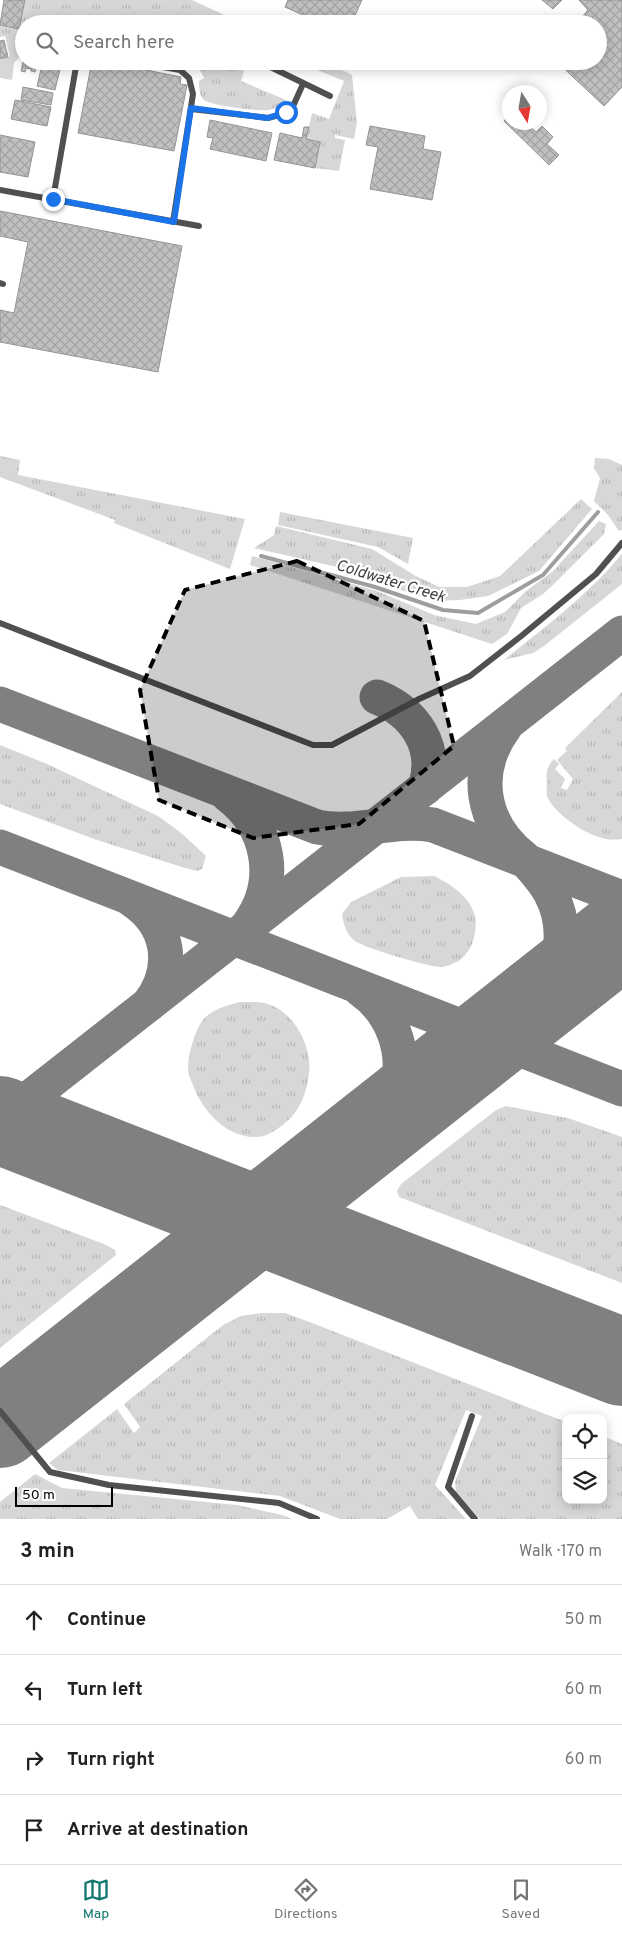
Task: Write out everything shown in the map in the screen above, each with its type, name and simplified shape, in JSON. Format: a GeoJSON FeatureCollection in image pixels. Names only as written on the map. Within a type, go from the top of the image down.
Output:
{"type":"FeatureCollection","features":[{"type":"Feature","properties":{"kind":"lane"},"geometry":{"type":"LineString","coordinates":[[53,199],[75,70]]}},
{"type":"Feature","properties":{"kind":"lane"},"geometry":{"type":"LineString","coordinates":[[174,222],[193,94],[189,78],[180,70]]}},
{"type":"Feature","properties":{"kind":"lane"},"geometry":{"type":"LineString","coordinates":[[276,70],[330,96]]}},
{"type":"Feature","properties":{"kind":"lane"},"geometry":{"type":"LineString","coordinates":[[191,108],[268,118],[286,112],[294,104],[303,84]]}},
{"type":"Feature","properties":{"kind":"lane"},"geometry":{"type":"LineString","coordinates":[[0,190],[198,226]]}},
{"type":"Feature","properties":{"kind":"lane"},"geometry":{"type":"LineString","coordinates":[[0,623],[312,745],[332,745],[419,699],[470,676],[520,638],[596,574],[622,543]]}},
{"type":"Feature","properties":{"kind":"lane"},"geometry":{"type":"LineString","coordinates":[[0,1411],[50,1472],[109,1485],[242,1498],[279,1504],[317,1519]]}},
{"type":"Feature","properties":{"kind":"lane"},"geometry":{"type":"LineString","coordinates":[[472,1416],[448,1488],[475,1519]]}},
{"type":"Feature","properties":{"kind":"highlighted area"},"geometry":{"type":"Polygon","coordinates":[[[297,561],[424,621],[454,746],[359,824],[253,838],[159,800],[140,690],[185,590],[297,561]]]}},
{"type":"Feature","properties":{"kind":"green space"},"geometry":{"type":"Polygon","coordinates":[[[25,0],[192,0],[224,15],[22,15],[25,0]]]}},
{"type":"Feature","properties":{"kind":"green space"},"geometry":{"type":"Polygon","coordinates":[[[0,26],[15,28],[15,62],[12,80],[0,78],[0,60],[10,57],[5,36],[0,37],[0,26]]]}},
{"type":"Feature","properties":{"kind":"green space"},"geometry":{"type":"Polygon","coordinates":[[[200,70],[242,70],[244,71],[241,81],[286,100],[284,105],[271,110],[235,108],[215,104],[204,100],[200,94],[199,81],[204,78],[200,70]]]}},
{"type":"Feature","properties":{"kind":"green space"},"geometry":{"type":"Polygon","coordinates":[[[318,70],[342,70],[352,75],[357,122],[354,139],[335,135],[335,138],[345,140],[339,171],[315,168],[320,142],[306,139],[312,113],[329,119],[344,81],[318,70]]]}},
{"type":"Feature","properties":{"kind":"green space"},"geometry":{"type":"Polygon","coordinates":[[[0,456],[20,460],[18,475],[245,519],[230,569],[114,523],[115,520],[0,477],[0,456]]]}},
{"type":"Feature","properties":{"kind":"green space"},"geometry":{"type":"Polygon","coordinates":[[[595,458],[609,459],[622,465],[622,530],[619,531],[608,515],[594,501],[600,478],[594,468],[595,458]]]}},
{"type":"Feature","properties":{"kind":"green space"},"geometry":{"type":"Polygon","coordinates":[[[581,499],[592,509],[539,571],[488,596],[435,601],[382,584],[350,570],[254,548],[274,535],[276,526],[372,549],[414,575],[439,587],[467,587],[500,576],[581,499]]]}},
{"type":"Feature","properties":{"kind":"green space"},"geometry":{"type":"Polygon","coordinates":[[[280,512],[413,538],[408,564],[378,547],[278,525],[280,512]]]}},
{"type":"Feature","properties":{"kind":"green space"},"geometry":{"type":"Polygon","coordinates":[[[599,521],[606,524],[604,534],[543,594],[521,608],[507,634],[492,644],[250,565],[252,556],[377,591],[434,615],[476,624],[505,612],[526,591],[552,572],[599,521]]]}},
{"type":"Feature","properties":{"kind":"green space"},"geometry":{"type":"Polygon","coordinates":[[[622,554],[622,584],[544,646],[533,653],[504,660],[581,597],[622,554]]]}},
{"type":"Feature","properties":{"kind":"green space"},"geometry":{"type":"Polygon","coordinates":[[[622,692],[622,839],[610,840],[592,835],[569,821],[555,809],[547,796],[547,774],[549,765],[554,759],[559,764],[555,769],[565,779],[561,788],[567,790],[573,779],[557,760],[567,751],[565,748],[622,692]]]}},
{"type":"Feature","properties":{"kind":"green space"},"geometry":{"type":"Polygon","coordinates":[[[0,745],[47,764],[158,816],[180,832],[206,856],[202,869],[197,871],[185,868],[97,840],[0,804],[0,745]]]}},
{"type":"Feature","properties":{"kind":"green space"},"geometry":{"type":"Polygon","coordinates":[[[434,876],[462,895],[469,902],[473,911],[476,921],[475,932],[472,944],[463,958],[445,966],[433,966],[371,948],[355,941],[349,935],[342,914],[351,902],[401,877],[434,876]]]}},
{"type":"Feature","properties":{"kind":"green space"},"geometry":{"type":"Polygon","coordinates":[[[239,1002],[265,1003],[281,1011],[289,1017],[301,1034],[308,1053],[308,1080],[304,1096],[297,1110],[280,1127],[269,1134],[259,1137],[235,1133],[217,1121],[202,1104],[188,1072],[192,1044],[203,1020],[215,1010],[239,1002]]]}},
{"type":"Feature","properties":{"kind":"green space"},"geometry":{"type":"Polygon","coordinates":[[[506,1106],[568,1118],[622,1137],[622,1283],[399,1197],[397,1191],[401,1184],[496,1110],[506,1106]]]}},
{"type":"Feature","properties":{"kind":"green space"},"geometry":{"type":"Polygon","coordinates":[[[0,1205],[104,1244],[115,1250],[116,1255],[0,1348],[0,1205]]]}},
{"type":"Feature","properties":{"kind":"green space"},"geometry":{"type":"Polygon","coordinates":[[[262,1313],[285,1313],[562,1420],[562,1504],[607,1504],[607,1438],[622,1444],[622,1519],[480,1519],[456,1493],[455,1482],[482,1416],[466,1410],[435,1485],[466,1519],[418,1519],[410,1506],[387,1519],[340,1519],[280,1496],[58,1470],[49,1463],[117,1409],[134,1433],[140,1427],[124,1404],[223,1325],[241,1316],[262,1313]]]}},
{"type":"Feature","properties":{"kind":"green space"},"geometry":{"type":"Polygon","coordinates":[[[35,1474],[62,1488],[237,1505],[292,1519],[0,1519],[0,1502],[35,1474]]]}},
{"type":"Feature","properties":{"kind":"building"},"geometry":{"type":"Polygon","coordinates":[[[4,0],[25,0],[22,15],[15,15],[15,28],[0,25],[4,0]]]}},
{"type":"Feature","properties":{"kind":"building"},"geometry":{"type":"Polygon","coordinates":[[[288,0],[362,0],[355,15],[303,15],[285,7],[288,0]]]}},
{"type":"Feature","properties":{"kind":"building"},"geometry":{"type":"Polygon","coordinates":[[[542,0],[562,0],[553,9],[542,0]]]}},
{"type":"Feature","properties":{"kind":"building"},"geometry":{"type":"Polygon","coordinates":[[[579,0],[622,0],[622,87],[604,106],[566,70],[607,70],[607,15],[584,15],[588,10],[579,0]]]}},
{"type":"Feature","properties":{"kind":"building"},"geometry":{"type":"Polygon","coordinates":[[[4,40],[8,57],[0,59],[0,41],[4,40]]]}},
{"type":"Feature","properties":{"kind":"building"},"geometry":{"type":"Polygon","coordinates":[[[41,70],[60,70],[55,90],[37,86],[41,70]]]}},
{"type":"Feature","properties":{"kind":"building"},"geometry":{"type":"Polygon","coordinates":[[[90,70],[146,70],[181,77],[180,84],[187,85],[174,151],[78,133],[90,70]]]}},
{"type":"Feature","properties":{"kind":"building"},"geometry":{"type":"Polygon","coordinates":[[[23,87],[53,93],[51,105],[21,100],[23,87]]]}},
{"type":"Feature","properties":{"kind":"building"},"geometry":{"type":"Polygon","coordinates":[[[15,100],[51,107],[47,126],[11,119],[15,100]]]}},
{"type":"Feature","properties":{"kind":"building"},"geometry":{"type":"Polygon","coordinates":[[[210,120],[272,133],[266,161],[210,149],[213,138],[207,137],[210,120]]]}},
{"type":"Feature","properties":{"kind":"building"},"geometry":{"type":"Polygon","coordinates":[[[370,126],[425,136],[423,149],[441,152],[432,200],[370,189],[378,147],[366,145],[370,126]]]}},
{"type":"Feature","properties":{"kind":"building"},"geometry":{"type":"Polygon","coordinates":[[[304,127],[309,127],[306,139],[320,142],[315,168],[274,160],[280,133],[302,138],[304,127]]]}},
{"type":"Feature","properties":{"kind":"building"},"geometry":{"type":"Polygon","coordinates":[[[513,130],[534,130],[536,132],[538,130],[546,130],[553,137],[547,144],[559,155],[549,165],[513,130]]]}},
{"type":"Feature","properties":{"kind":"building"},"geometry":{"type":"Polygon","coordinates":[[[0,135],[35,142],[28,177],[0,172],[0,135]]]}},
{"type":"Feature","properties":{"kind":"building"},"geometry":{"type":"Polygon","coordinates":[[[0,211],[182,246],[158,372],[0,342],[0,310],[14,313],[28,242],[0,236],[0,211]]]}},
{"type":"Feature","properties":{"kind":"waterway","name":"Coldwater Creek"},"geometry":{"type":"LineString","coordinates":[[261,556],[375,587],[443,610],[478,613],[543,575],[598,512]]}},
{"type":"Feature","properties":{"kind":"taxiway"},"geometry":{"type":"LineString","coordinates":[[0,1121],[622,633]]}},
{"type":"Feature","properties":{"kind":"taxiway"},"geometry":{"type":"LineString","coordinates":[[377,697],[390,703],[402,712],[420,732],[429,758],[425,788]]}},
{"type":"Feature","properties":{"kind":"taxiway"},"geometry":{"type":"LineString","coordinates":[[0,704],[317,827],[346,829],[404,823],[433,825],[622,898]]}},
{"type":"Feature","properties":{"kind":"taxiway"},"geometry":{"type":"LineString","coordinates":[[505,727],[495,744],[488,762],[485,779],[486,797],[490,813],[498,830],[524,858]]}},
{"type":"Feature","properties":{"kind":"taxiway"},"geometry":{"type":"LineString","coordinates":[[228,795],[253,822],[261,838],[266,855],[265,890],[259,907],[249,924]]}},
{"type":"Feature","properties":{"kind":"taxiway"},"geometry":{"type":"LineString","coordinates":[[0,847],[622,1089]]}},
{"type":"Feature","properties":{"kind":"taxiway"},"geometry":{"type":"LineString","coordinates":[[491,1038],[542,992],[555,970],[559,957],[561,931],[556,906],[546,885],[526,861]]}},
{"type":"Feature","properties":{"kind":"taxiway"},"geometry":{"type":"LineString","coordinates":[[132,900],[145,910],[154,922],[161,934],[165,948],[166,962],[163,976],[158,990],[149,1004]]}},
{"type":"Feature","properties":{"kind":"taxiway"},"geometry":{"type":"LineString","coordinates":[[606,947],[622,938]]}},
{"type":"Feature","properties":{"kind":"taxiway"},"geometry":{"type":"LineString","coordinates":[[361,990],[372,999],[388,1020],[394,1032],[400,1058],[397,1090],[379,1127]]}},
{"type":"Feature","properties":{"kind":"taxiway"},"geometry":{"type":"LineString","coordinates":[[449,1071],[490,1051],[518,1050]]}},
{"type":"Feature","properties":{"kind":"runway"},"geometry":{"type":"LineString","coordinates":[[0,1424],[622,934]]}},
{"type":"Feature","properties":{"kind":"runway"},"geometry":{"type":"LineString","coordinates":[[0,1120],[622,1362]]}},
{"type":"Feature","properties":{"kind":"route"},"geometry":{"type":"LineString","coordinates":[[53,199],[174,222],[191,108],[268,118],[286,112]]}}]}
